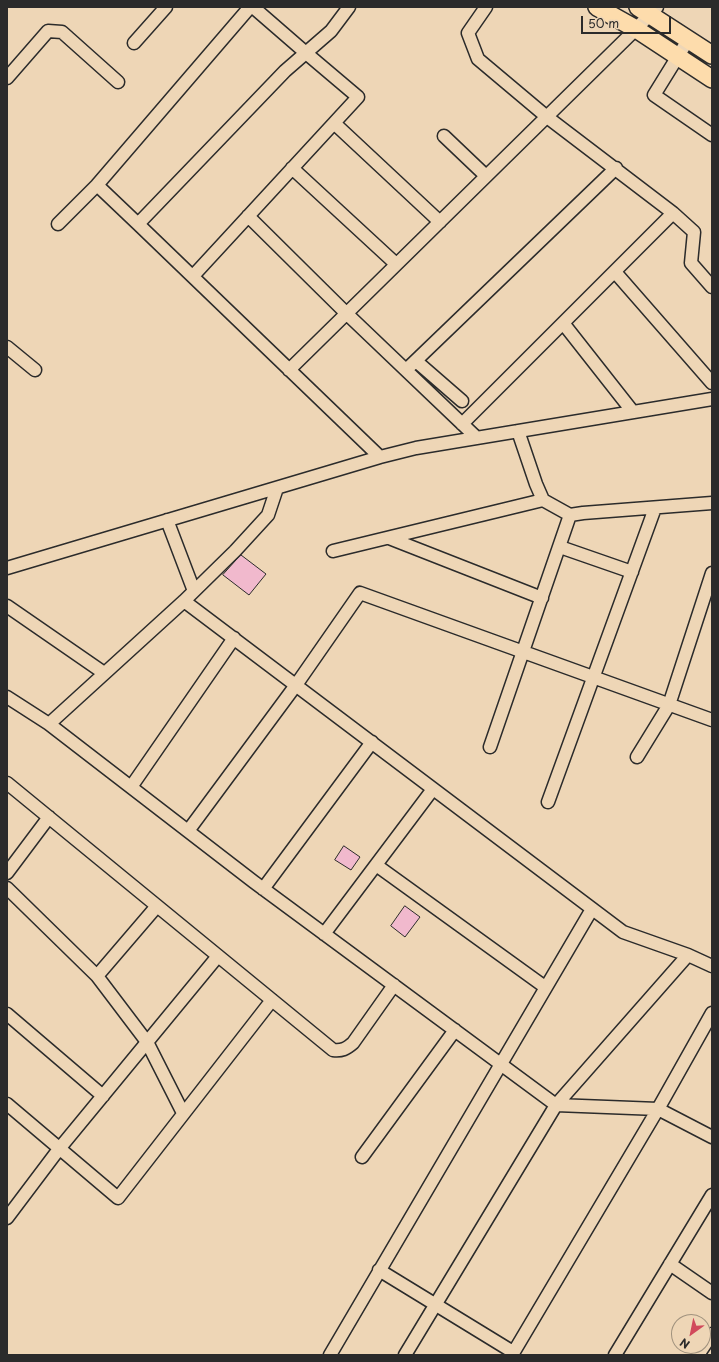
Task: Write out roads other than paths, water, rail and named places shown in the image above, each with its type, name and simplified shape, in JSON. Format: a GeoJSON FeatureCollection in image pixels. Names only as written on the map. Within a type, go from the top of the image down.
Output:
{"type":"FeatureCollection","features":[{"type":"Feature","properties":{"kind":"highway"},"geometry":{"type":"LineString","coordinates":[[597,7],[636,29],[712,79]]}},
{"type":"Feature","properties":{"kind":"highway"},"geometry":{"type":"LineString","coordinates":[[648,10],[688,40],[712,55]]}},
{"type":"Feature","properties":{"kind":"street"},"geometry":{"type":"LineString","coordinates":[[134,43],[166,7]]}},
{"type":"Feature","properties":{"kind":"street"},"geometry":{"type":"LineString","coordinates":[[58,224],[97,185],[250,7]]}},
{"type":"Feature","properties":{"kind":"street"},"geometry":{"type":"LineString","coordinates":[[192,276],[358,97],[253,7]]}},
{"type":"Feature","properties":{"kind":"street"},"geometry":{"type":"LineString","coordinates":[[138,224],[286,71],[331,31],[349,7]]}},
{"type":"Feature","properties":{"kind":"street"},"geometry":{"type":"LineString","coordinates":[[486,7],[468,33],[478,59],[547,116],[673,213],[694,232],[691,263],[712,287]]}},
{"type":"Feature","properties":{"kind":"street"},"geometry":{"type":"LineString","coordinates":[[289,370],[636,29],[648,10]]}},
{"type":"Feature","properties":{"kind":"street"},"geometry":{"type":"LineString","coordinates":[[7,78],[48,31],[62,32],[118,82]]}},
{"type":"Feature","properties":{"kind":"street"},"geometry":{"type":"LineString","coordinates":[[688,40],[654,95],[712,134]]}},
{"type":"Feature","properties":{"kind":"street"},"geometry":{"type":"LineString","coordinates":[[334,123],[440,222]]}},
{"type":"Feature","properties":{"kind":"street"},"geometry":{"type":"LineString","coordinates":[[444,136],[486,176]]}},
{"type":"Feature","properties":{"kind":"street"},"geometry":{"type":"LineString","coordinates":[[292,168],[396,264]]}},
{"type":"Feature","properties":{"kind":"street"},"geometry":{"type":"LineString","coordinates":[[406,370],[616,168]]}},
{"type":"Feature","properties":{"kind":"street"},"geometry":{"type":"LineString","coordinates":[[97,185],[380,457]]}},
{"type":"Feature","properties":{"kind":"street"},"geometry":{"type":"LineString","coordinates":[[462,424],[673,213]]}},
{"type":"Feature","properties":{"kind":"street"},"geometry":{"type":"LineString","coordinates":[[248,216],[346,313],[477,438]]}},
{"type":"Feature","properties":{"kind":"street"},"geometry":{"type":"LineString","coordinates":[[615,272],[712,383]]}},
{"type":"Feature","properties":{"kind":"street"},"geometry":{"type":"LineString","coordinates":[[563,323],[633,412]]}},
{"type":"Feature","properties":{"kind":"street"},"geometry":{"type":"LineString","coordinates":[[7,347],[35,370]]}},
{"type":"Feature","properties":{"kind":"street"},"geometry":{"type":"LineString","coordinates":[[416,361],[462,401]]}},
{"type":"Feature","properties":{"kind":"street"},"geometry":{"type":"LineString","coordinates":[[7,568],[380,457],[416,448],[712,398]]}},
{"type":"Feature","properties":{"kind":"street"},"geometry":{"type":"LineString","coordinates":[[518,431],[543,500],[570,515],[712,503]]}},
{"type":"Feature","properties":{"kind":"street"},"geometry":{"type":"LineString","coordinates":[[49,724],[235,552],[268,515],[277,488]]}},
{"type":"Feature","properties":{"kind":"street"},"geometry":{"type":"LineString","coordinates":[[333,551],[543,500]]}},
{"type":"Feature","properties":{"kind":"street"},"geometry":{"type":"LineString","coordinates":[[548,802],[655,508]]}},
{"type":"Feature","properties":{"kind":"street"},"geometry":{"type":"LineString","coordinates":[[490,747],[570,515]]}},
{"type":"Feature","properties":{"kind":"street"},"geometry":{"type":"LineString","coordinates":[[167,520],[194,591]]}},
{"type":"Feature","properties":{"kind":"street"},"geometry":{"type":"LineString","coordinates":[[389,538],[542,598]]}},
{"type":"Feature","properties":{"kind":"street"},"geometry":{"type":"LineString","coordinates":[[560,546],[632,572]]}},
{"type":"Feature","properties":{"kind":"street"},"geometry":{"type":"LineString","coordinates":[[637,757],[669,705],[712,573]]}},
{"type":"Feature","properties":{"kind":"street"},"geometry":{"type":"LineString","coordinates":[[188,831],[296,685],[360,593],[712,720]]}},
{"type":"Feature","properties":{"kind":"street"},"geometry":{"type":"LineString","coordinates":[[184,600],[623,932],[688,955],[712,966]]}},
{"type":"Feature","properties":{"kind":"street"},"geometry":{"type":"LineString","coordinates":[[7,606],[104,673]]}},
{"type":"Feature","properties":{"kind":"street"},"geometry":{"type":"LineString","coordinates":[[131,787],[234,638]]}},
{"type":"Feature","properties":{"kind":"street"},"geometry":{"type":"LineString","coordinates":[[7,697],[49,724],[263,889],[556,1105],[658,1109],[712,1137]]}},
{"type":"Feature","properties":{"kind":"street"},"geometry":{"type":"LineString","coordinates":[[263,889],[372,742]]}},
{"type":"Feature","properties":{"kind":"street"},"geometry":{"type":"LineString","coordinates":[[7,783],[333,1050],[341,1051],[353,1043],[394,985]]}},
{"type":"Feature","properties":{"kind":"street"},"geometry":{"type":"LineString","coordinates":[[324,934],[433,789]]}},
{"type":"Feature","properties":{"kind":"street"},"geometry":{"type":"LineString","coordinates":[[7,873],[49,817]]}},
{"type":"Feature","properties":{"kind":"street"},"geometry":{"type":"LineString","coordinates":[[376,865],[545,987]]}},
{"type":"Feature","properties":{"kind":"street"},"geometry":{"type":"LineString","coordinates":[[7,888],[97,976],[147,1042],[183,1113]]}},
{"type":"Feature","properties":{"kind":"street"},"geometry":{"type":"LineString","coordinates":[[97,976],[157,906]]}},
{"type":"Feature","properties":{"kind":"street"},"geometry":{"type":"LineString","coordinates":[[330,1355],[500,1063],[592,909]]}},
{"type":"Feature","properties":{"kind":"street"},"geometry":{"type":"LineString","coordinates":[[405,1355],[556,1105],[688,955]]}},
{"type":"Feature","properties":{"kind":"street"},"geometry":{"type":"LineString","coordinates":[[7,1218],[59,1149],[218,956]]}},
{"type":"Feature","properties":{"kind":"street"},"geometry":{"type":"LineString","coordinates":[[7,1104],[118,1198],[272,1000]]}},
{"type":"Feature","properties":{"kind":"street"},"geometry":{"type":"LineString","coordinates":[[379,1270],[513,1354],[658,1109],[712,1013]]}},
{"type":"Feature","properties":{"kind":"street"},"geometry":{"type":"LineString","coordinates":[[7,1014],[103,1096]]}},
{"type":"Feature","properties":{"kind":"street"},"geometry":{"type":"LineString","coordinates":[[362,1157],[455,1030]]}},
{"type":"Feature","properties":{"kind":"street"},"geometry":{"type":"LineString","coordinates":[[616,1355],[670,1264],[708,1209],[712,1194]]}},
{"type":"Feature","properties":{"kind":"street"},"geometry":{"type":"LineString","coordinates":[[670,1264],[712,1293]]}},
{"type":"Feature","properties":{"kind":"street"},"geometry":{"type":"LineString","coordinates":[[698,1355],[712,1334]]}}]}
